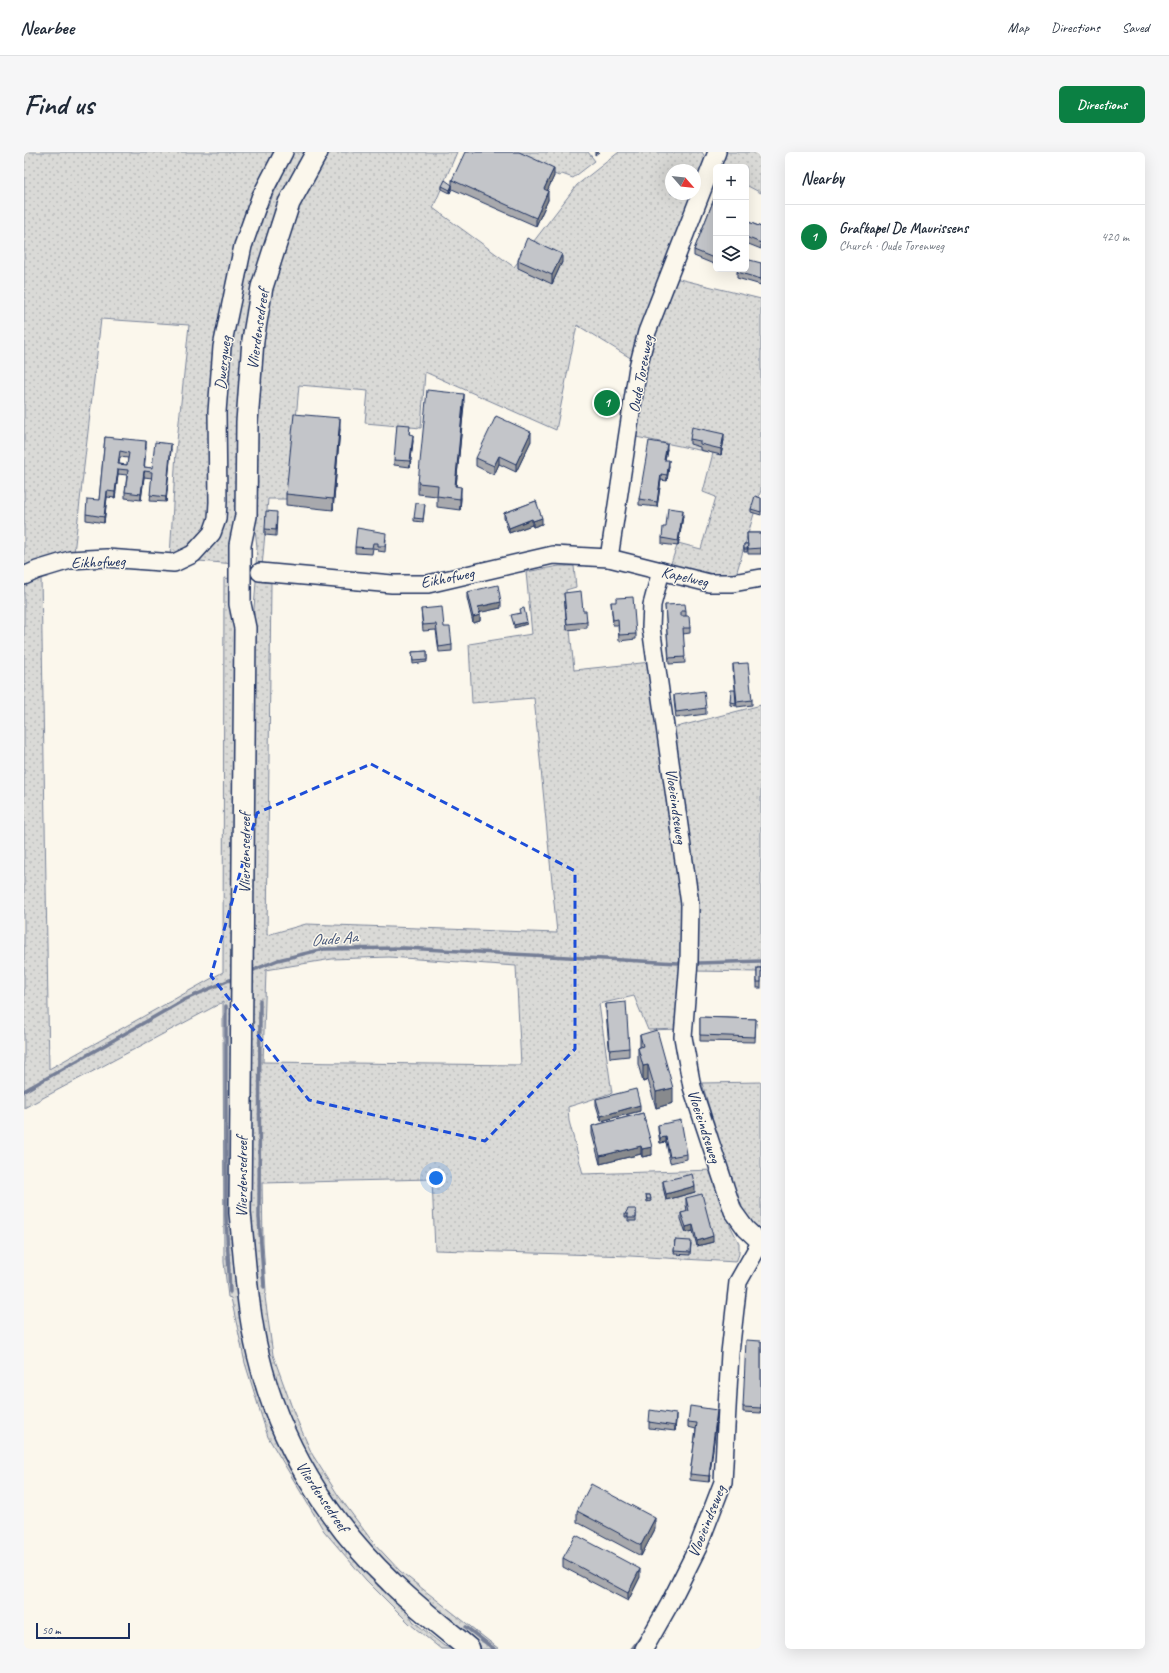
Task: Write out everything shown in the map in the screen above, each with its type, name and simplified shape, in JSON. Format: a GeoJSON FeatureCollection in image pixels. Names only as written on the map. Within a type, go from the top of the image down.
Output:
{"type":"FeatureCollection","features":[{"type":"Feature","properties":{"kind":"main road","name":"Vlierdensedreef"},"geometry":{"type":"LineString","coordinates":[[317,152],[289,203],[262,288],[253,340],[247,422],[246,516],[240,545],[240,604],[245,628],[244,994],[240,1213],[248,1302],[258,1355],[278,1416],[294,1453],[323,1502],[361,1550],[413,1603],[469,1649]]}},
{"type":"Feature","properties":{"kind":"street","name":"Dwergweg"},"geometry":{"type":"LineString","coordinates":[[174,563],[194,554],[203,545],[212,533],[217,519],[217,412],[222,347],[243,246],[260,198],[284,152]]}},
{"type":"Feature","properties":{"kind":"street","name":"Oude Torenweg"},"geometry":{"type":"LineString","coordinates":[[609,558],[638,367],[647,332],[713,154]]}},
{"type":"Feature","properties":{"kind":"street","name":"Eikhofweg"},"geometry":{"type":"LineString","coordinates":[[260,572],[392,584],[428,584],[553,555],[609,558]]}},
{"type":"Feature","properties":{"kind":"street","name":"Eikhofweg"},"geometry":{"type":"LineString","coordinates":[[24,576],[37,570],[70,560],[87,558],[174,563]]}},
{"type":"Feature","properties":{"kind":"street","name":"Kapelweg"},"geometry":{"type":"LineString","coordinates":[[609,558],[709,583],[733,583],[761,578]]}},
{"type":"Feature","properties":{"kind":"street","name":"Vloeieindseweg"},"geometry":{"type":"LineString","coordinates":[[644,1649],[669,1605],[698,1547],[723,1482],[730,1353],[738,1282],[761,1243],[746,1229],[733,1211],[692,1087],[683,1037],[689,961],[690,904],[651,627],[652,605],[661,571]]}},
{"type":"Feature","properties":{"kind":"highlighted area"},"geometry":{"type":"Polygon","coordinates":[[[371,764],[575,871],[575,1049],[485,1141],[309,1100],[211,976],[257,813],[371,764]]]}},
{"type":"Feature","properties":{"kind":"shaded area"},"geometry":{"type":"Polygon","coordinates":[[[24,152],[276,152],[233,262],[212,508],[206,527],[198,539],[187,549],[170,558],[176,451],[189,325],[101,319],[74,553],[24,568],[24,152]]]}},
{"type":"Feature","properties":{"kind":"shaded area"},"geometry":{"type":"Polygon","coordinates":[[[293,152],[310,152],[269,248],[235,564],[187,560],[206,546],[237,300],[256,232],[293,152]]]}},
{"type":"Feature","properties":{"kind":"shaded area"},"geometry":{"type":"Polygon","coordinates":[[[325,152],[457,152],[433,208],[514,267],[577,185],[619,152],[702,152],[706,159],[701,174],[701,164],[665,164],[665,200],[693,200],[637,362],[577,325],[556,430],[425,372],[421,428],[365,423],[368,391],[299,385],[289,499],[268,499],[262,567],[256,566],[257,547],[254,520],[257,373],[272,290],[293,220],[325,152]]]}},
{"type":"Feature","properties":{"kind":"shaded area"},"geometry":{"type":"Polygon","coordinates":[[[514,152],[588,152],[595,161],[573,178],[562,174],[559,176],[541,169],[514,152]]]}},
{"type":"Feature","properties":{"kind":"shaded area"},"geometry":{"type":"Polygon","coordinates":[[[726,152],[761,152],[761,193],[749,187],[749,164],[721,164],[726,152]]]}},
{"type":"Feature","properties":{"kind":"shaded area"},"geometry":{"type":"Polygon","coordinates":[[[675,278],[761,299],[761,490],[735,578],[669,569],[678,543],[701,549],[716,497],[703,492],[713,453],[636,437],[652,338],[675,278]]]}},
{"type":"Feature","properties":{"kind":"shaded area"},"geometry":{"type":"Polygon","coordinates":[[[559,566],[574,566],[576,587],[566,590],[574,670],[651,662],[683,906],[681,1029],[648,1030],[634,996],[599,1004],[612,1093],[568,1107],[569,1121],[583,1174],[714,1170],[730,1225],[739,1243],[739,1254],[736,1262],[630,1256],[435,1250],[432,1179],[262,1183],[265,1297],[273,1355],[294,1413],[312,1454],[338,1495],[372,1541],[400,1571],[499,1649],[480,1649],[460,1634],[392,1574],[317,1481],[275,1391],[252,1278],[248,1150],[253,979],[251,813],[253,624],[256,581],[271,583],[267,935],[306,924],[557,933],[534,698],[472,703],[469,644],[532,634],[526,572],[559,566]],[[389,957],[332,959],[266,970],[263,1062],[521,1065],[516,966],[389,957]]]}},
{"type":"Feature","properties":{"kind":"shaded area"},"geometry":{"type":"Polygon","coordinates":[[[41,576],[49,1069],[223,972],[224,578],[235,579],[235,1216],[264,1401],[404,1604],[413,1621],[444,1646],[454,1649],[441,1649],[410,1624],[366,1580],[324,1531],[268,1437],[245,1363],[231,1298],[228,1297],[224,1262],[223,1002],[24,1108],[24,584],[41,576]]]}},
{"type":"Feature","properties":{"kind":"shaded area"},"geometry":{"type":"Polygon","coordinates":[[[761,705],[761,972],[692,971],[673,728],[761,705]]]}},
{"type":"Feature","properties":{"kind":"shaded area"},"geometry":{"type":"Polygon","coordinates":[[[761,1082],[761,1234],[740,1212],[702,1083],[761,1082]]]}},
{"type":"Feature","properties":{"kind":"building"},"geometry":{"type":"Polygon","coordinates":[[[465,152],[519,152],[554,168],[544,189],[548,191],[536,218],[452,180],[465,152]]]}},
{"type":"Feature","properties":{"kind":"building"},"geometry":{"type":"Polygon","coordinates":[[[445,180],[452,185],[450,190],[442,186],[445,180]]]}},
{"type":"Feature","properties":{"kind":"building"},"geometry":{"type":"Polygon","coordinates":[[[713,202],[713,258],[694,250],[713,202]]]}},
{"type":"Feature","properties":{"kind":"building"},"geometry":{"type":"Polygon","coordinates":[[[749,222],[761,227],[761,243],[749,238],[749,222]]]}},
{"type":"Feature","properties":{"kind":"building"},"geometry":{"type":"Polygon","coordinates":[[[527,238],[562,254],[552,275],[518,260],[527,238]]]}},
{"type":"Feature","properties":{"kind":"building"},"geometry":{"type":"Polygon","coordinates":[[[749,260],[761,263],[761,279],[737,272],[749,272],[749,260]]]}},
{"type":"Feature","properties":{"kind":"building"},"geometry":{"type":"Polygon","coordinates":[[[427,390],[464,394],[455,486],[461,487],[460,499],[437,496],[438,485],[418,483],[427,390]]]}},
{"type":"Feature","properties":{"kind":"building"},"geometry":{"type":"Polygon","coordinates":[[[294,414],[340,418],[333,499],[286,494],[294,414]]]}},
{"type":"Feature","properties":{"kind":"building"},"geometry":{"type":"Polygon","coordinates":[[[496,416],[531,432],[516,464],[499,456],[494,466],[476,458],[496,416]]]}},
{"type":"Feature","properties":{"kind":"building"},"geometry":{"type":"Polygon","coordinates":[[[397,424],[410,425],[409,434],[413,435],[410,461],[394,460],[397,424]]]}},
{"type":"Feature","properties":{"kind":"building"},"geometry":{"type":"Polygon","coordinates":[[[692,427],[724,434],[721,449],[700,444],[700,441],[690,439],[692,427]]]}},
{"type":"Feature","properties":{"kind":"building"},"geometry":{"type":"Polygon","coordinates":[[[105,437],[146,441],[144,467],[152,468],[155,442],[171,444],[166,497],[150,495],[152,472],[144,471],[141,494],[125,492],[128,470],[118,469],[115,492],[107,491],[104,517],[86,514],[87,499],[99,500],[105,437]],[[120,451],[118,464],[127,465],[129,453],[120,451]]]}},
{"type":"Feature","properties":{"kind":"building"},"geometry":{"type":"Polygon","coordinates":[[[649,441],[667,444],[664,460],[669,460],[667,475],[661,474],[657,502],[639,499],[649,441]]]}},
{"type":"Feature","properties":{"kind":"building"},"geometry":{"type":"Polygon","coordinates":[[[755,496],[761,498],[761,512],[751,509],[755,496]]]}},
{"type":"Feature","properties":{"kind":"building"},"geometry":{"type":"Polygon","coordinates":[[[536,501],[542,518],[533,521],[532,519],[509,528],[504,513],[536,501]]]}},
{"type":"Feature","properties":{"kind":"building"},"geometry":{"type":"Polygon","coordinates":[[[416,503],[425,504],[423,519],[414,518],[416,503]]]}},
{"type":"Feature","properties":{"kind":"building"},"geometry":{"type":"Polygon","coordinates":[[[668,508],[683,510],[678,541],[662,538],[663,527],[666,527],[668,508]]]}},
{"type":"Feature","properties":{"kind":"building"},"geometry":{"type":"Polygon","coordinates":[[[266,511],[277,512],[276,530],[265,529],[266,511]]]}},
{"type":"Feature","properties":{"kind":"building"},"geometry":{"type":"Polygon","coordinates":[[[357,528],[386,533],[385,546],[378,546],[378,543],[373,543],[372,548],[355,547],[357,528]]]}},
{"type":"Feature","properties":{"kind":"building"},"geometry":{"type":"Polygon","coordinates":[[[747,533],[761,533],[761,548],[748,549],[747,533]]]}},
{"type":"Feature","properties":{"kind":"building"},"geometry":{"type":"Polygon","coordinates":[[[744,544],[748,544],[747,549],[744,549],[744,544]]]}},
{"type":"Feature","properties":{"kind":"building"},"geometry":{"type":"Polygon","coordinates":[[[498,585],[501,602],[478,607],[480,615],[473,617],[467,592],[498,585]]]}},
{"type":"Feature","properties":{"kind":"building"},"geometry":{"type":"Polygon","coordinates":[[[581,591],[583,611],[586,611],[587,622],[567,624],[564,593],[581,591]]]}},
{"type":"Feature","properties":{"kind":"building"},"geometry":{"type":"Polygon","coordinates":[[[633,597],[636,634],[619,635],[618,619],[613,620],[611,602],[616,602],[616,598],[633,597]]]}},
{"type":"Feature","properties":{"kind":"building"},"geometry":{"type":"Polygon","coordinates":[[[685,604],[686,611],[681,611],[681,616],[689,616],[690,628],[683,628],[685,657],[669,658],[665,605],[685,604]]]}},
{"type":"Feature","properties":{"kind":"building"},"geometry":{"type":"Polygon","coordinates":[[[442,607],[444,627],[450,627],[452,645],[439,647],[436,624],[423,625],[421,609],[442,607]]]}},
{"type":"Feature","properties":{"kind":"building"},"geometry":{"type":"Polygon","coordinates":[[[524,608],[527,622],[514,625],[511,615],[521,613],[520,609],[524,608]]]}},
{"type":"Feature","properties":{"kind":"building"},"geometry":{"type":"Polygon","coordinates":[[[427,651],[427,660],[413,661],[412,652],[427,651]]]}},
{"type":"Feature","properties":{"kind":"building"},"geometry":{"type":"Polygon","coordinates":[[[748,663],[752,700],[737,702],[733,664],[748,663]]]}},
{"type":"Feature","properties":{"kind":"building"},"geometry":{"type":"Polygon","coordinates":[[[731,690],[735,690],[736,703],[730,702],[731,690]]]}},
{"type":"Feature","properties":{"kind":"building"},"geometry":{"type":"Polygon","coordinates":[[[704,691],[706,708],[676,712],[674,695],[704,691]]]}},
{"type":"Feature","properties":{"kind":"building"},"geometry":{"type":"Polygon","coordinates":[[[757,968],[761,968],[761,982],[757,982],[757,968]]]}},
{"type":"Feature","properties":{"kind":"building"},"geometry":{"type":"Polygon","coordinates":[[[626,1002],[629,1048],[610,1050],[606,1004],[626,1002]]]}},
{"type":"Feature","properties":{"kind":"building"},"geometry":{"type":"Polygon","coordinates":[[[700,1017],[756,1019],[755,1037],[700,1035],[700,1017]]]}},
{"type":"Feature","properties":{"kind":"building"},"geometry":{"type":"Polygon","coordinates":[[[657,1030],[673,1088],[656,1092],[648,1065],[643,1066],[638,1048],[643,1046],[640,1035],[657,1030]]]}},
{"type":"Feature","properties":{"kind":"building"},"geometry":{"type":"Polygon","coordinates":[[[636,1089],[640,1105],[601,1116],[596,1099],[636,1089]]]}},
{"type":"Feature","properties":{"kind":"building"},"geometry":{"type":"Polygon","coordinates":[[[643,1113],[652,1147],[642,1149],[641,1146],[600,1156],[592,1126],[643,1113]]]}},
{"type":"Feature","properties":{"kind":"building"},"geometry":{"type":"Polygon","coordinates":[[[681,1120],[687,1154],[670,1157],[666,1137],[660,1138],[658,1125],[681,1120]]]}},
{"type":"Feature","properties":{"kind":"building"},"geometry":{"type":"Polygon","coordinates":[[[692,1174],[695,1186],[666,1194],[663,1181],[692,1174]]]}},
{"type":"Feature","properties":{"kind":"building"},"geometry":{"type":"Polygon","coordinates":[[[702,1194],[713,1236],[697,1241],[693,1225],[686,1227],[681,1213],[689,1211],[686,1198],[702,1194]]]}},
{"type":"Feature","properties":{"kind":"building"},"geometry":{"type":"Polygon","coordinates":[[[646,1195],[650,1195],[651,1199],[647,1199],[646,1195]]]}},
{"type":"Feature","properties":{"kind":"building"},"geometry":{"type":"Polygon","coordinates":[[[628,1209],[636,1209],[636,1218],[628,1218],[628,1214],[625,1214],[628,1209]]]}},
{"type":"Feature","properties":{"kind":"building"},"geometry":{"type":"Polygon","coordinates":[[[675,1240],[691,1241],[690,1252],[674,1251],[675,1240]]]}},
{"type":"Feature","properties":{"kind":"building"},"geometry":{"type":"Polygon","coordinates":[[[746,1340],[761,1341],[761,1408],[743,1407],[746,1340]]]}},
{"type":"Feature","properties":{"kind":"building"},"geometry":{"type":"Polygon","coordinates":[[[690,1406],[717,1410],[709,1476],[690,1474],[697,1423],[688,1422],[690,1406]]]}},
{"type":"Feature","properties":{"kind":"building"},"geometry":{"type":"Polygon","coordinates":[[[650,1410],[676,1414],[675,1426],[649,1422],[650,1410]]]}},
{"type":"Feature","properties":{"kind":"building"},"geometry":{"type":"Polygon","coordinates":[[[591,1484],[655,1518],[641,1545],[577,1511],[591,1484]]]}},
{"type":"Feature","properties":{"kind":"building"},"geometry":{"type":"Polygon","coordinates":[[[576,1535],[640,1569],[628,1593],[563,1558],[576,1535]]]}},
{"type":"Feature","properties":{"kind":"waterway","name":"Oude Aa"},"geometry":{"type":"LineString","coordinates":[[249,972],[278,960],[324,949],[405,948],[678,963]]}},
{"type":"Feature","properties":{"kind":"waterway","name":"Oude Aa"},"geometry":{"type":"LineString","coordinates":[[699,963],[761,961]]}},
{"type":"Feature","properties":{"kind":"waterway","name":"Oude Aa"},"geometry":{"type":"LineString","coordinates":[[24,1091],[184,1000],[234,978]]}},
{"type":"Feature","properties":{"kind":"waterway"},"geometry":{"type":"LineString","coordinates":[[260,1000],[259,1217],[264,1287]]}},
{"type":"Feature","properties":{"kind":"waterway"},"geometry":{"type":"LineString","coordinates":[[226,1006],[226,1216],[230,1292]]}},
{"type":"Feature","properties":{"kind":"waterway"},"geometry":{"type":"LineString","coordinates":[[466,1627],[494,1649]]}},
{"type":"Feature","properties":{"kind":"waterway"},"geometry":{"type":"LineString","coordinates":[[632,1649],[642,1636]]}},
{"type":"Feature","properties":{"kind":"place","name":"Grafkapel De Maurissens"},"geometry":{"type":"Point","coordinates":[607,403]}}]}
